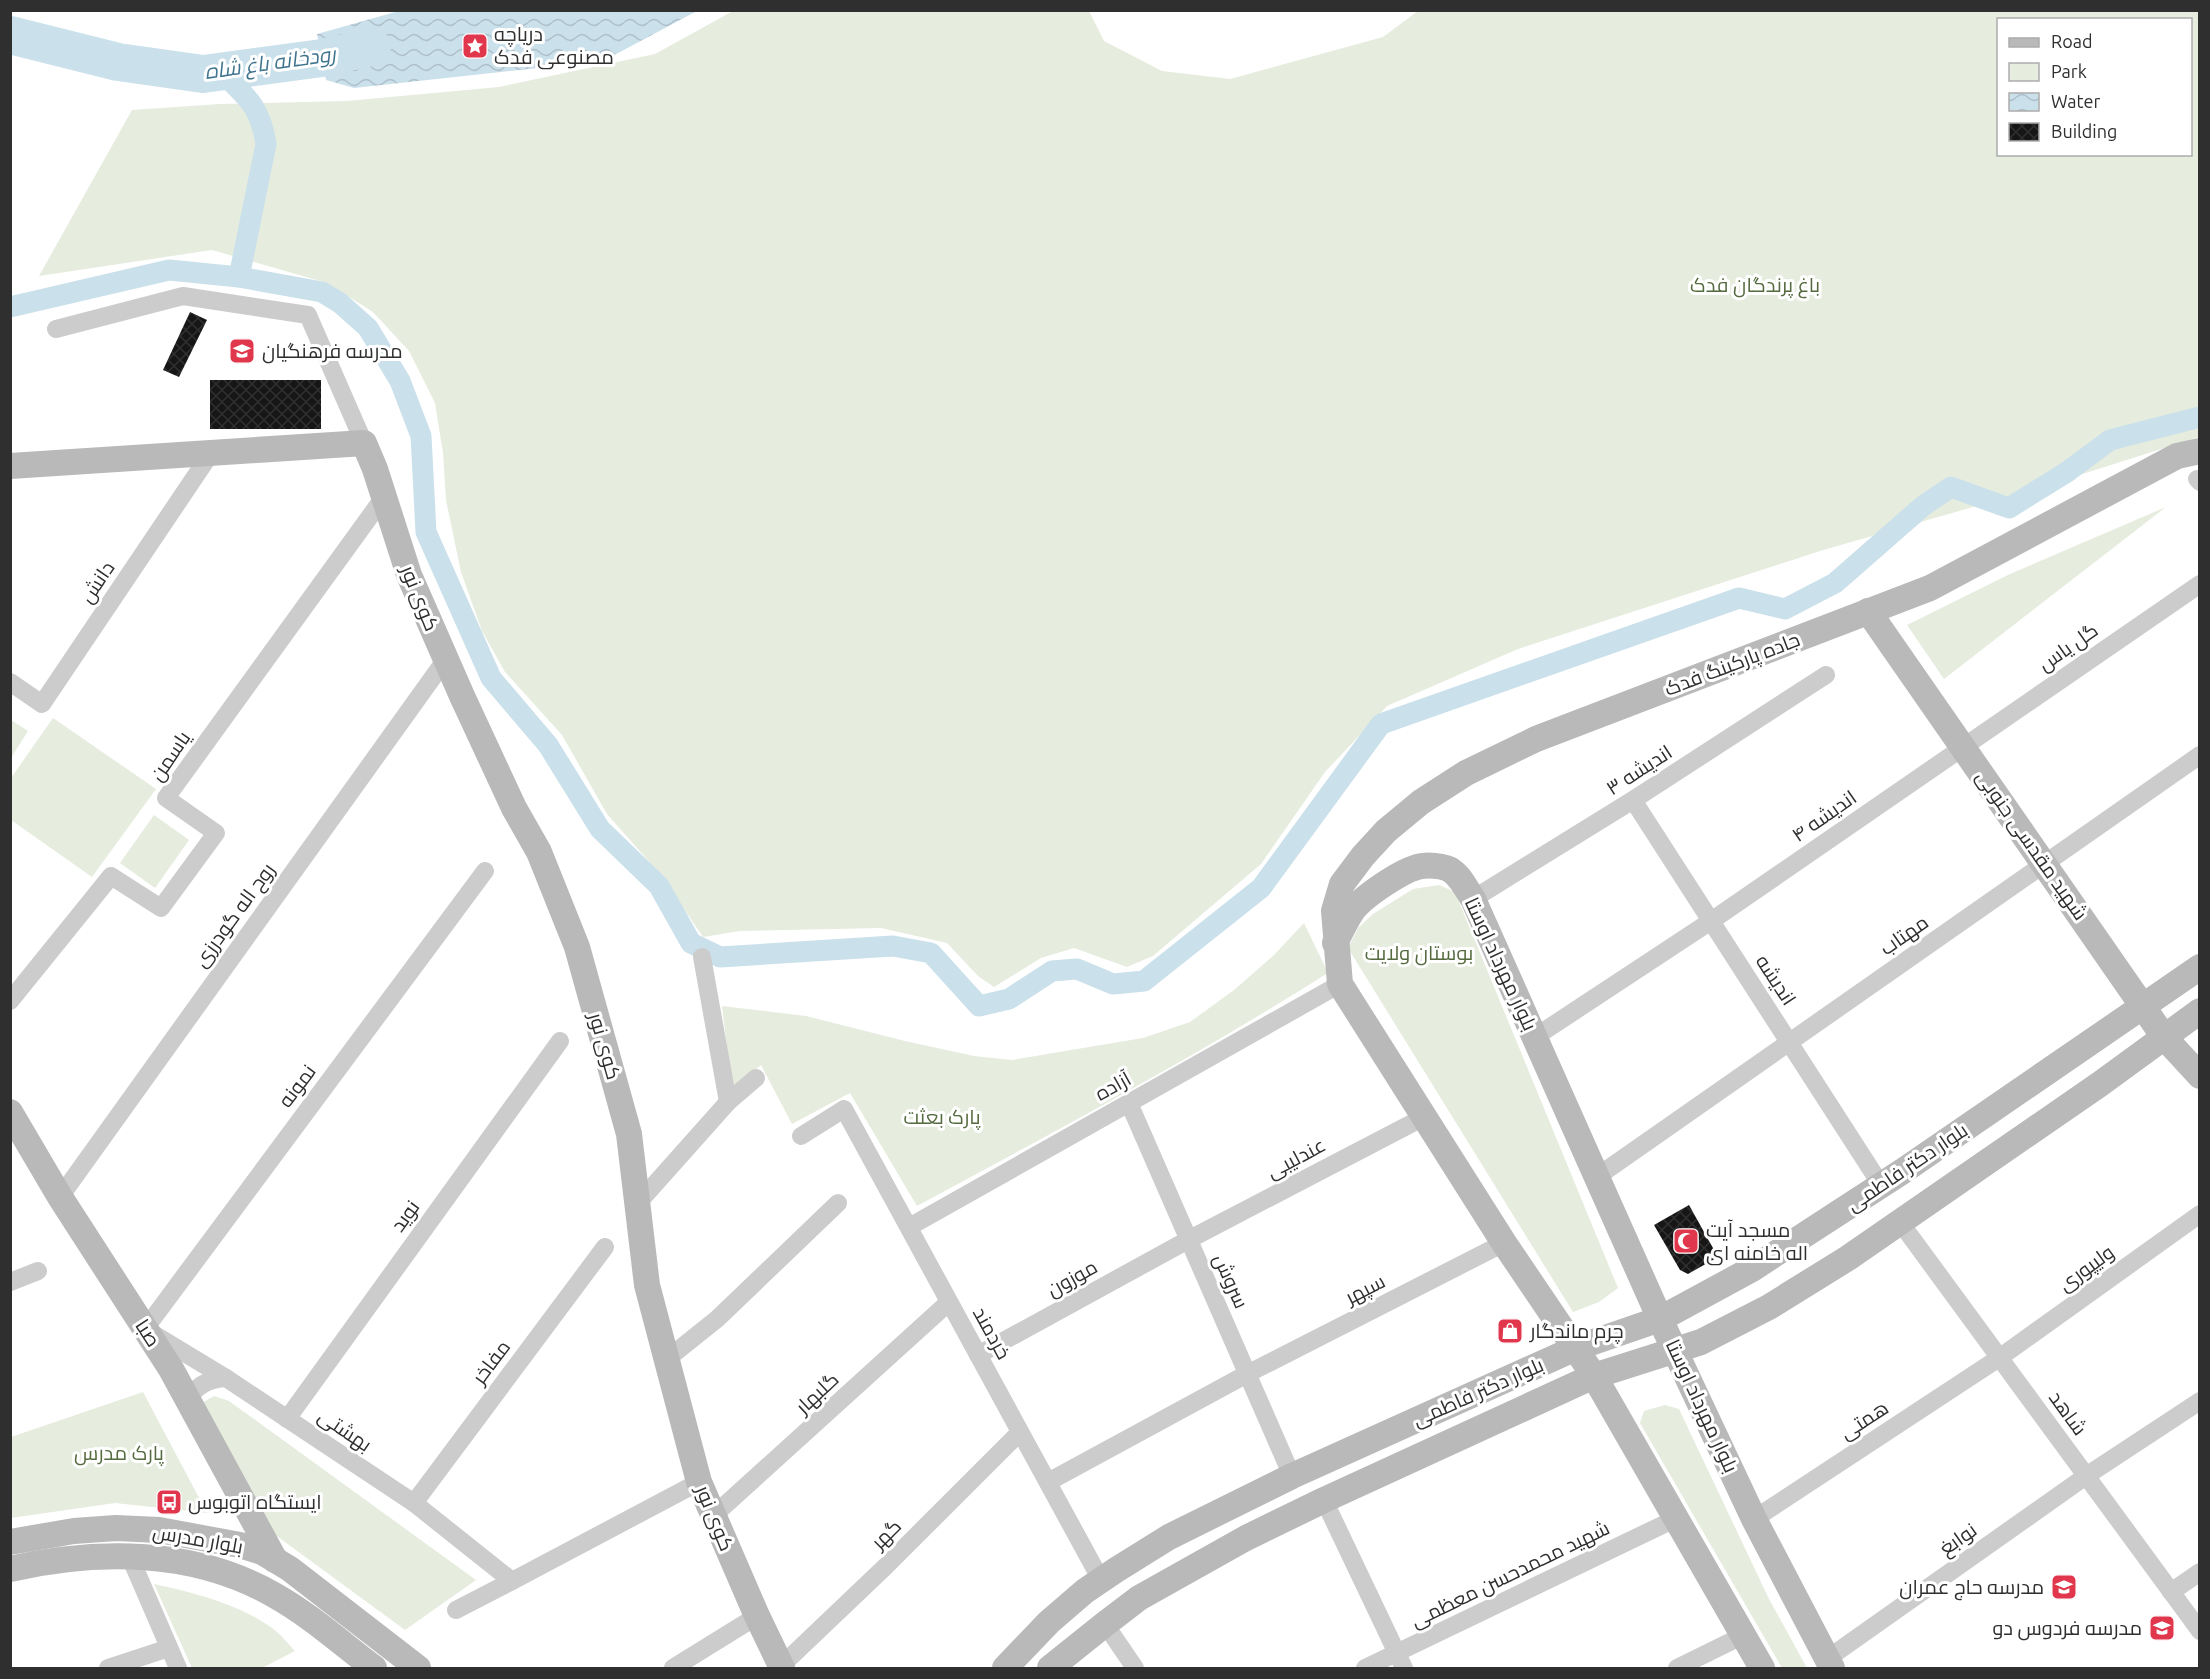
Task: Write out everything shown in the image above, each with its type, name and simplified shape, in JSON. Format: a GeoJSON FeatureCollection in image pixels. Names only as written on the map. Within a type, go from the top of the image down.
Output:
{"type":"FeatureCollection","features":[{"type":"Feature","properties":{"kind":"main road"},"geometry":{"type":"LineString","coordinates":[[13,469],[364,443]]}},
{"type":"Feature","properties":{"kind":"main road","name":"کوی نور"},"geometry":{"type":"LineString","coordinates":[[364,443],[409,575],[514,808],[539,852],[577,947],[629,1134],[647,1285],[699,1482],[781,1667]]}},
{"type":"Feature","properties":{"kind":"main road","name":"جاده پارکینگ فدک"},"geometry":{"type":"LineString","coordinates":[[1335,943],[1334,910],[1342,884],[1363,856],[1386,831],[1421,802],[1466,773],[1536,739],[1930,588],[2177,456],[2199,451]]}},
{"type":"Feature","properties":{"kind":"main road","name":"شهید مقدسی جنوبی"},"geometry":{"type":"LineString","coordinates":[[1868,611],[2144,1005],[2164,1037],[2199,1076]]}},
{"type":"Feature","properties":{"kind":"main road","name":"بلوار مهرداد اوستا"},"geometry":{"type":"LineString","coordinates":[[1335,943],[1354,910],[1367,897],[1414,868],[1424,865],[1447,868],[1461,880],[1473,899],[1660,1318],[1754,1519],[1829,1664]]}},
{"type":"Feature","properties":{"kind":"main road"},"geometry":{"type":"LineString","coordinates":[[1335,943],[1340,984],[1504,1244],[1594,1376],[1762,1668]]}},
{"type":"Feature","properties":{"kind":"main road","name":"بلوار دکتر فاطمی"},"geometry":{"type":"LineString","coordinates":[[1005,1668],[1049,1622],[1101,1580],[1161,1542],[1292,1476],[1576,1348],[1660,1318],[1752,1269],[1881,1185],[2199,967]]}},
{"type":"Feature","properties":{"kind":"main road","name":"بلوار دکتر فاطمی"},"geometry":{"type":"LineString","coordinates":[[1050,1668],[1139,1598],[1226,1549],[1324,1500],[1594,1376],[1677,1351],[1731,1328],[1848,1258],[2199,1011]]}},
{"type":"Feature","properties":{"kind":"main road","name":"صبا"},"geometry":{"type":"LineString","coordinates":[[10,1112],[60,1197],[187,1398],[275,1560]]}},
{"type":"Feature","properties":{"kind":"main road","name":"بلوار مدرس"},"geometry":{"type":"LineString","coordinates":[[10,1542],[74,1531],[116,1528],[159,1530],[240,1545],[262,1552],[340,1606],[402,1663]]}},
{"type":"Feature","properties":{"kind":"main road","name":"بلوار مدرس"},"geometry":{"type":"LineString","coordinates":[[10,1569],[78,1557],[130,1557],[176,1561],[205,1568],[271,1593],[374,1668]]}},
{"type":"Feature","properties":{"kind":"street"},"geometry":{"type":"LineString","coordinates":[[56,329],[183,296],[308,315],[364,443]]}},
{"type":"Feature","properties":{"kind":"street","name":"دانش"},"geometry":{"type":"LineString","coordinates":[[10,682],[42,705],[211,453]]}},
{"type":"Feature","properties":{"kind":"street","name":"یاسمن"},"geometry":{"type":"LineString","coordinates":[[10,1001],[111,876],[161,908],[216,833],[166,798],[384,497]]}},
{"type":"Feature","properties":{"kind":"street","name":"گل یاس"},"geometry":{"type":"LineString","coordinates":[[1963,747],[2199,584]]}},
{"type":"Feature","properties":{"kind":"street","name":"روح اله گودرزی"},"geometry":{"type":"LineString","coordinates":[[60,1197],[446,659]]}},
{"type":"Feature","properties":{"kind":"street","name":"اندیشه ۳"},"geometry":{"type":"LineString","coordinates":[[1473,899],[1633,800],[1826,675]]}},
{"type":"Feature","properties":{"kind":"street","name":"اندیشه ۴"},"geometry":{"type":"LineString","coordinates":[[1535,1037],[1711,921],[1963,747]]}},
{"type":"Feature","properties":{"kind":"street","name":"مهتاب"},"geometry":{"type":"LineString","coordinates":[[1598,1176],[2199,755]]}},
{"type":"Feature","properties":{"kind":"street","name":"اندیشه"},"geometry":{"type":"LineString","coordinates":[[1633,800],[1881,1185]]}},
{"type":"Feature","properties":{"kind":"street","name":"نمونه"},"geometry":{"type":"LineString","coordinates":[[145,1329],[485,871]]}},
{"type":"Feature","properties":{"kind":"street"},"geometry":{"type":"LineString","coordinates":[[702,957],[728,1102]]}},
{"type":"Feature","properties":{"kind":"street","name":"آزاده"},"geometry":{"type":"LineString","coordinates":[[909,1227],[1340,984]]}},
{"type":"Feature","properties":{"kind":"street","name":"نوید"},"geometry":{"type":"LineString","coordinates":[[287,1419],[560,1041]]}},
{"type":"Feature","properties":{"kind":"street"},"geometry":{"type":"LineString","coordinates":[[638,1203],[728,1102],[756,1078]]}},
{"type":"Feature","properties":{"kind":"street","name":"سروش"},"geometry":{"type":"LineString","coordinates":[[1129,1103],[1292,1476]]}},
{"type":"Feature","properties":{"kind":"street","name":"خردمند"},"geometry":{"type":"LineString","coordinates":[[801,1136],[844,1109],[1101,1580]]}},
{"type":"Feature","properties":{"kind":"street","name":"عندلیبی"},"geometry":{"type":"LineString","coordinates":[[1188,1240],[1424,1117]]}},
{"type":"Feature","properties":{"kind":"street"},"geometry":{"type":"LineString","coordinates":[[667,1359],[717,1319],[838,1203]]}},
{"type":"Feature","properties":{"kind":"street","name":"ولیپوری"},"geometry":{"type":"LineString","coordinates":[[1999,1358],[2199,1214]]}},
{"type":"Feature","properties":{"kind":"street","name":"شاهد"},"geometry":{"type":"LineString","coordinates":[[1900,1222],[2199,1631]]}},
{"type":"Feature","properties":{"kind":"street","name":"موزون"},"geometry":{"type":"LineString","coordinates":[[978,1355],[1188,1240]]}},
{"type":"Feature","properties":{"kind":"street","name":"سپهر"},"geometry":{"type":"LineString","coordinates":[[1048,1482],[1247,1374],[1504,1244]]}},
{"type":"Feature","properties":{"kind":"street","name":"مفاخر"},"geometry":{"type":"LineString","coordinates":[[414,1503],[605,1247]]}},
{"type":"Feature","properties":{"kind":"street"},"geometry":{"type":"LineString","coordinates":[[10,1282],[38,1271]]}},
{"type":"Feature","properties":{"kind":"street","name":"گلبهار"},"geometry":{"type":"LineString","coordinates":[[713,1516],[949,1302]]}},
{"type":"Feature","properties":{"kind":"street","name":"بهشتی"},"geometry":{"type":"LineString","coordinates":[[145,1329],[226,1378],[414,1503],[512,1581]]}},
{"type":"Feature","properties":{"kind":"street","name":"همتی"},"geometry":{"type":"LineString","coordinates":[[1754,1519],[1999,1358]]}},
{"type":"Feature","properties":{"kind":"street"},"geometry":{"type":"LineString","coordinates":[[187,1398],[198,1386],[212,1379],[226,1378]]}},
{"type":"Feature","properties":{"kind":"street","name":"نوابغ"},"geometry":{"type":"LineString","coordinates":[[1829,1664],[2086,1476],[2199,1401]]}},
{"type":"Feature","properties":{"kind":"street","name":"گهر"},"geometry":{"type":"LineString","coordinates":[[781,1667],[1020,1432]]}},
{"type":"Feature","properties":{"kind":"street"},"geometry":{"type":"LineString","coordinates":[[456,1610],[699,1482]]}},
{"type":"Feature","properties":{"kind":"street"},"geometry":{"type":"LineString","coordinates":[[1324,1500],[1400,1661]]}},
{"type":"Feature","properties":{"kind":"street","name":"شهید محمدحسن معظمی"},"geometry":{"type":"LineString","coordinates":[[1365,1668],[1400,1661],[1675,1519]]}},
{"type":"Feature","properties":{"kind":"street"},"geometry":{"type":"LineString","coordinates":[[130,1557],[178,1668]]}},
{"type":"Feature","properties":{"kind":"street"},"geometry":{"type":"LineString","coordinates":[[2171,1592],[2199,1572]]}},
{"type":"Feature","properties":{"kind":"street"},"geometry":{"type":"LineString","coordinates":[[673,1668],[757,1616]]}},
{"type":"Feature","properties":{"kind":"street"},"geometry":{"type":"LineString","coordinates":[[1105,1624],[1135,1668]]}},
{"type":"Feature","properties":{"kind":"street"},"geometry":{"type":"LineString","coordinates":[[1677,1668],[1742,1635]]}},
{"type":"Feature","properties":{"kind":"street"},"geometry":{"type":"LineString","coordinates":[[108,1668],[169,1648]]}},
{"type":"Feature","properties":{"kind":"green space","name":"باغ پرندگان فدک"},"geometry":{"type":"Polygon","coordinates":[[[733,11],[1089,11],[1104,41],[1162,71],[1230,79],[1383,37],[1418,11],[2199,11],[2199,437],[2032,490],[1820,551],[1518,649],[1387,706],[1325,772],[1261,864],[1153,956],[1127,967],[1074,948],[1041,958],[994,987],[978,976],[947,943],[881,928],[740,931],[703,937],[660,874],[607,814],[562,735],[505,672],[482,631],[461,572],[446,500],[443,453],[435,403],[409,351],[373,312],[327,283],[212,250],[39,276],[132,110],[220,104],[347,101],[499,87],[655,54],[733,11]]]}},
{"type":"Feature","properties":{"kind":"green space"},"geometry":{"type":"Polygon","coordinates":[[[2166,507],[1944,679],[1907,625],[2010,574],[2166,507]]]}},
{"type":"Feature","properties":{"kind":"green space"},"geometry":{"type":"Polygon","coordinates":[[[53,718],[156,789],[92,877],[11,820],[11,778],[53,718]]]}},
{"type":"Feature","properties":{"kind":"green space"},"geometry":{"type":"Polygon","coordinates":[[[11,720],[28,731],[11,758],[11,720]]]}},
{"type":"Feature","properties":{"kind":"green space"},"geometry":{"type":"Polygon","coordinates":[[[154,815],[189,840],[155,888],[120,863],[154,815]]]}},
{"type":"Feature","properties":{"kind":"green space","name":"بوستان ولایت"},"geometry":{"type":"Polygon","coordinates":[[[1439,885],[1455,892],[1618,1288],[1599,1302],[1573,1312],[1348,948],[1358,928],[1373,914],[1413,889],[1439,885]]]}},
{"type":"Feature","properties":{"kind":"green space","name":"پارک بعثت"},"geometry":{"type":"Polygon","coordinates":[[[1304,923],[1328,973],[1176,1064],[917,1206],[850,1093],[792,1124],[761,1065],[732,1088],[722,1006],[806,1016],[974,1056],[1012,1060],[1143,1038],[1190,1022],[1234,990],[1275,954],[1304,923]]]}},
{"type":"Feature","properties":{"kind":"green space","name":"پارک مدرس"},"geometry":{"type":"Polygon","coordinates":[[[143,1392],[207,1513],[115,1503],[11,1518],[11,1437],[143,1392]]]}},
{"type":"Feature","properties":{"kind":"green space"},"geometry":{"type":"Polygon","coordinates":[[[214,1396],[229,1401],[476,1580],[405,1630],[274,1534],[200,1404],[214,1396]]]}},
{"type":"Feature","properties":{"kind":"green space"},"geometry":{"type":"Polygon","coordinates":[[[1665,1405],[1679,1409],[1769,1599],[1807,1668],[1782,1668],[1640,1423],[1644,1411],[1665,1405]]]}},
{"type":"Feature","properties":{"kind":"green space"},"geometry":{"type":"Polygon","coordinates":[[[154,1584],[200,1595],[246,1613],[275,1630],[295,1651],[262,1668],[192,1668],[154,1584]]]}},
{"type":"Feature","properties":{"kind":"water","name":"دریاچه مصنوعی فدک"},"geometry":{"type":"Polygon","coordinates":[[[399,11],[697,11],[603,61],[354,88],[326,80],[317,34],[399,11]]]}},
{"type":"Feature","properties":{"kind":"building"},"geometry":{"type":"Polygon","coordinates":[[[190,312],[207,320],[179,377],[163,370],[190,312]]]}},
{"type":"Feature","properties":{"kind":"building"},"geometry":{"type":"Polygon","coordinates":[[[210,380],[321,380],[321,429],[210,429],[210,380]]]}},
{"type":"Feature","properties":{"kind":"building","name":"مسجد آیت اله خامنه ای"},"geometry":{"type":"Polygon","coordinates":[[[1689,1205],[1718,1257],[1688,1274],[1680,1270],[1654,1225],[1689,1205]]]}},
{"type":"Feature","properties":{"kind":"waterway","name":"رودخانه باغ شاه"},"geometry":{"type":"LineString","coordinates":[[10,35],[118,62],[203,74],[322,58],[372,47]]}},
{"type":"Feature","properties":{"kind":"waterway"},"geometry":{"type":"LineString","coordinates":[[221,72],[251,103],[260,120],[266,144],[239,277]]}},
{"type":"Feature","properties":{"kind":"waterway"},"geometry":{"type":"LineString","coordinates":[[10,307],[169,270],[239,277],[322,292],[340,303],[368,328],[400,381],[421,436],[426,532],[491,678],[548,745],[600,829],[659,886],[691,943],[720,957],[893,946],[931,953],[979,1006],[1009,999],[1052,971],[1077,969],[1113,984],[1144,981],[1261,888],[1381,724],[1739,598],[1785,609],[1835,583],[1923,506],[1951,487],[2009,508],[2067,472],[2110,440],[2200,417]]}},
{"type":"Feature","properties":{"kind":"place","name":"دریاچه مصنوعی فدک"},"geometry":{"type":"Point","coordinates":[475,46]}},
{"type":"Feature","properties":{"kind":"place","name":"مدرسه فرهنگیان"},"geometry":{"type":"Point","coordinates":[242,351]}},
{"type":"Feature","properties":{"kind":"place","name":"مسجد آیت اله خامنه ای"},"geometry":{"type":"Point","coordinates":[1686,1241]}},
{"type":"Feature","properties":{"kind":"place","name":"چرم ماندگار"},"geometry":{"type":"Point","coordinates":[1510,1331]}},
{"type":"Feature","properties":{"kind":"place","name":"ایستگاه اتوبوس"},"geometry":{"type":"Point","coordinates":[169,1502]}},
{"type":"Feature","properties":{"kind":"place","name":"مدرسه حاج عمران"},"geometry":{"type":"Point","coordinates":[2064,1587]}},
{"type":"Feature","properties":{"kind":"place","name":"مدرسه فردوس دو"},"geometry":{"type":"Point","coordinates":[2162,1628]}}]}
